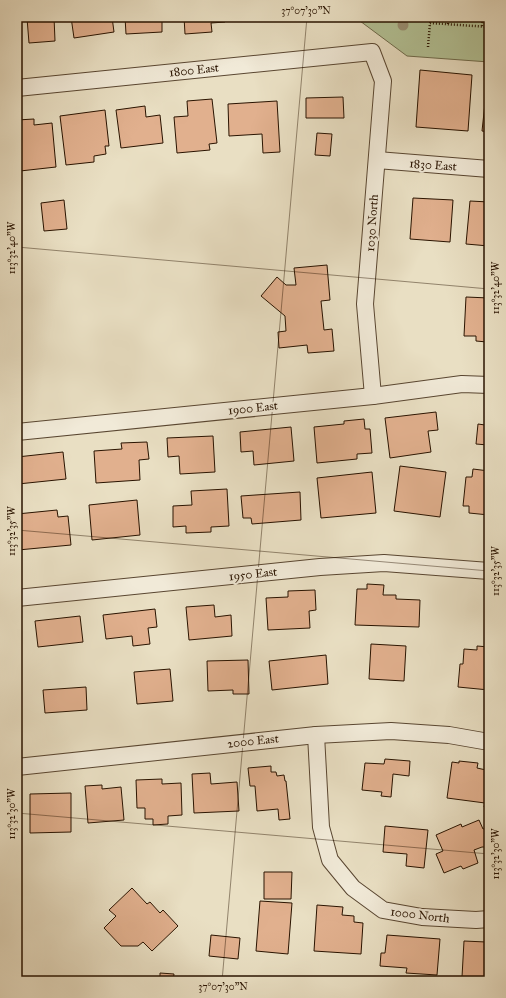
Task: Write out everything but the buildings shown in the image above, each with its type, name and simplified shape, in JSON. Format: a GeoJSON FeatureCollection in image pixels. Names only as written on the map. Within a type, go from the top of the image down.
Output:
{"type":"FeatureCollection","features":[{"type":"Feature","properties":{"kind":"street","name":"1800 East"},"geometry":{"type":"LineString","coordinates":[[17,88],[372,52]]}},
{"type":"Feature","properties":{"kind":"street","name":"1030 North"},"geometry":{"type":"LineString","coordinates":[[372,52],[383,81],[365,304],[373,396]]}},
{"type":"Feature","properties":{"kind":"street","name":"1830 East"},"geometry":{"type":"LineString","coordinates":[[377,160],[489,169]]}},
{"type":"Feature","properties":{"kind":"street","name":"1900 East"},"geometry":{"type":"LineString","coordinates":[[17,432],[373,396],[462,384],[489,385]]}},
{"type":"Feature","properties":{"kind":"street","name":"1950 East"},"geometry":{"type":"LineString","coordinates":[[17,598],[320,567],[384,563],[489,571]]}},
{"type":"Feature","properties":{"kind":"street","name":"2000 East"},"geometry":{"type":"LineString","coordinates":[[17,767],[316,734],[392,731],[449,735],[489,742]]}},
{"type":"Feature","properties":{"kind":"street","name":"1000 North"},"geometry":{"type":"LineString","coordinates":[[316,734],[321,827],[330,860],[353,888],[383,910],[422,917],[476,920],[489,919]]}},
{"type":"Feature","properties":{"kind":"path"},"geometry":{"type":"LineString","coordinates":[[448,17],[448,24]]}},
{"type":"Feature","properties":{"kind":"path"},"geometry":{"type":"LineString","coordinates":[[482,26],[483,17]]}},
{"type":"Feature","properties":{"kind":"path"},"geometry":{"type":"LineString","coordinates":[[428,47],[430,23],[489,27]]}},
{"type":"Feature","properties":{"kind":"green space"},"geometry":{"type":"Polygon","coordinates":[[[360,17],[489,17],[489,62],[407,56],[360,21],[360,17]]]}}]}
